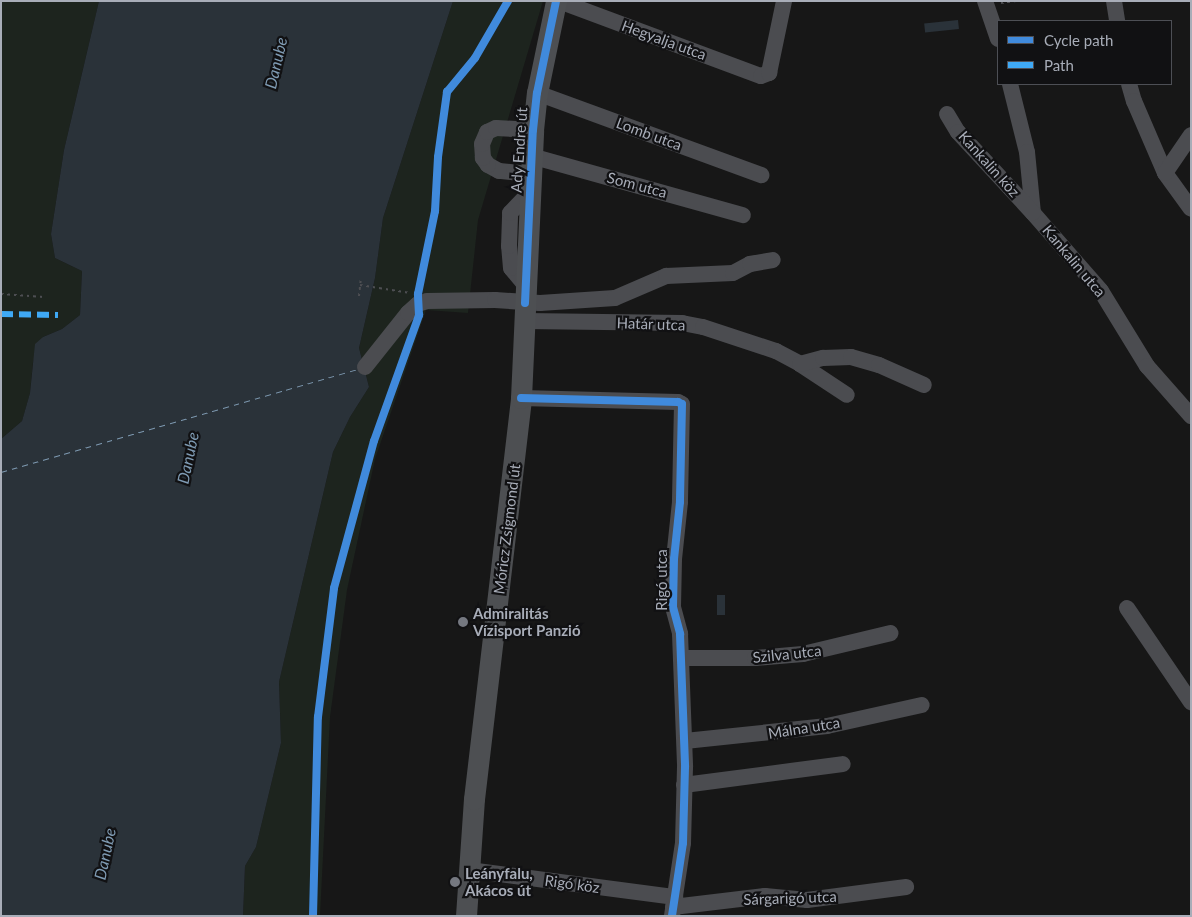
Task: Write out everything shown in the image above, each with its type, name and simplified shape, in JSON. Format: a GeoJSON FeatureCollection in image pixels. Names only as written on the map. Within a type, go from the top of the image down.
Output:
{"type":"FeatureCollection","features":[{"type":"Feature","properties":{"kind":"main road","name":"Ady Endre út"},"geometry":{"type":"LineString","coordinates":[[525,304],[533,130],[537,94],[557,1]]}},
{"type":"Feature","properties":{"kind":"main road","name":"Móricz Zsigmond út"},"geometry":{"type":"LineString","coordinates":[[466,916],[474,799],[521,398],[525,304]]}},
{"type":"Feature","properties":{"kind":"street","name":"Hegyalja utca"},"geometry":{"type":"LineString","coordinates":[[557,1],[761,76],[769,73],[784,1]]}},
{"type":"Feature","properties":{"kind":"street"},"geometry":{"type":"LineString","coordinates":[[985,1],[997,36]]}},
{"type":"Feature","properties":{"kind":"street"},"geometry":{"type":"LineString","coordinates":[[1114,1],[1118,20]]}},
{"type":"Feature","properties":{"kind":"street","name":"Kankalin utca"},"geometry":{"type":"LineString","coordinates":[[1010,85],[1027,152],[1033,213],[1102,291],[1147,366],[1191,416]]}},
{"type":"Feature","properties":{"kind":"street"},"geometry":{"type":"LineString","coordinates":[[1129,85],[1164,173],[1191,209]]}},
{"type":"Feature","properties":{"kind":"street","name":"Lomb utca"},"geometry":{"type":"LineString","coordinates":[[537,94],[761,175]]}},
{"type":"Feature","properties":{"kind":"street","name":"Kankalin köz"},"geometry":{"type":"LineString","coordinates":[[947,114],[958,132],[1033,213]]}},
{"type":"Feature","properties":{"kind":"street","name":"Som utca"},"geometry":{"type":"LineString","coordinates":[[533,130],[496,128],[487,132],[482,144],[483,158],[488,165],[499,171],[530,174],[742,215]]}},
{"type":"Feature","properties":{"kind":"street"},"geometry":{"type":"LineString","coordinates":[[1164,173],[1191,134]]}},
{"type":"Feature","properties":{"kind":"street"},"geometry":{"type":"LineString","coordinates":[[365,367],[418,299],[427,301],[468,300],[525,304],[615,298],[666,276],[733,273],[750,264],[773,260]]}},
{"type":"Feature","properties":{"kind":"street","name":"Határ utca"},"geometry":{"type":"LineString","coordinates":[[525,304],[682,323],[750,341],[800,364],[847,396]]}},
{"type":"Feature","properties":{"kind":"street"},"geometry":{"type":"LineString","coordinates":[[800,364],[822,358],[851,357],[879,365],[924,386]]}},
{"type":"Feature","properties":{"kind":"street","name":"Rigó utca"},"geometry":{"type":"LineString","coordinates":[[521,398],[682,404],[680,502],[674,558],[673,607],[680,634],[685,741],[683,843],[674,907]]}},
{"type":"Feature","properties":{"kind":"street"},"geometry":{"type":"LineString","coordinates":[[1127,608],[1191,702]]}},
{"type":"Feature","properties":{"kind":"street","name":"Szilva utca"},"geometry":{"type":"LineString","coordinates":[[682,658],[754,658],[804,654],[891,633]]}},
{"type":"Feature","properties":{"kind":"street","name":"Málna utca"},"geometry":{"type":"LineString","coordinates":[[685,741],[827,726],[922,705]]}},
{"type":"Feature","properties":{"kind":"street"},"geometry":{"type":"LineString","coordinates":[[684,785],[843,764]]}},
{"type":"Feature","properties":{"kind":"street","name":"Rigó köz"},"geometry":{"type":"LineString","coordinates":[[468,870],[674,907]]}},
{"type":"Feature","properties":{"kind":"street","name":"Sárgarigó utca"},"geometry":{"type":"LineString","coordinates":[[674,907],[765,896],[807,900],[906,887]]}},
{"type":"Feature","properties":{"kind":"path"},"geometry":{"type":"LineString","coordinates":[[359,296],[361,277]]}},
{"type":"Feature","properties":{"kind":"path"},"geometry":{"type":"LineString","coordinates":[[360,285],[418,299]]}},
{"type":"Feature","properties":{"kind":"path"},"geometry":{"type":"LineString","coordinates":[[1,294],[44,296]]}},
{"type":"Feature","properties":{"kind":"shaded area"},"geometry":{"type":"Polygon","coordinates":[[[1,1],[99,1],[64,150],[51,234],[55,258],[82,271],[80,315],[62,329],[43,337],[33,362],[30,393],[22,421],[1,439],[1,1]]]}},
{"type":"Feature","properties":{"kind":"shaded area"},"geometry":{"type":"Polygon","coordinates":[[[453,1],[543,1],[478,220],[468,313],[426,310],[375,459],[347,590],[330,717],[320,916],[243,916],[245,866],[256,847],[281,743],[279,682],[333,452],[350,417],[369,387],[359,348],[375,278],[383,218],[453,1]]]}},
{"type":"Feature","properties":{"kind":"water","name":"Danube"},"geometry":{"type":"Polygon","coordinates":[[[99,1],[453,1],[383,218],[375,278],[359,348],[369,387],[350,417],[333,452],[279,682],[281,743],[256,847],[245,866],[243,916],[1,916],[1,439],[22,421],[30,393],[35,344],[43,337],[62,329],[80,315],[82,271],[55,258],[51,234],[64,150],[99,1]]]}},
{"type":"Feature","properties":{"kind":"water"},"geometry":{"type":"Polygon","coordinates":[[[958,20],[959,29],[925,33],[924,24],[958,20]]]}},
{"type":"Feature","properties":{"kind":"water"},"geometry":{"type":"Polygon","coordinates":[[[717,595],[725,595],[725,615],[717,615],[717,595]]]}},
{"type":"Feature","properties":{"kind":"ferry route"},"geometry":{"type":"LineString","coordinates":[[1,472],[357,369]]}},
{"type":"Feature","properties":{"kind":"marked path"},"geometry":{"type":"LineString","coordinates":[[1,314],[58,315]]}},
{"type":"Feature","properties":{"kind":"cycle path"},"geometry":{"type":"LineString","coordinates":[[313,916],[318,717],[334,588],[374,441],[419,315],[418,294],[435,211],[438,157],[447,92],[475,58],[508,1]]}},
{"type":"Feature","properties":{"kind":"cycle path"},"geometry":{"type":"LineString","coordinates":[[525,303],[533,130],[537,93],[556,1]]}},
{"type":"Feature","properties":{"kind":"cycle path"},"geometry":{"type":"LineString","coordinates":[[521,398],[678,402],[682,404],[680,502],[674,559],[673,607],[680,634],[685,767],[683,843],[672,916]]}},
{"type":"Feature","properties":{"kind":"place","name":"Admiralitás Vízisport Panzió"},"geometry":{"type":"Point","coordinates":[463,622]}},
{"type":"Feature","properties":{"kind":"place","name":"Leányfalu, Akácos út"},"geometry":{"type":"Point","coordinates":[455,882]}}]}
